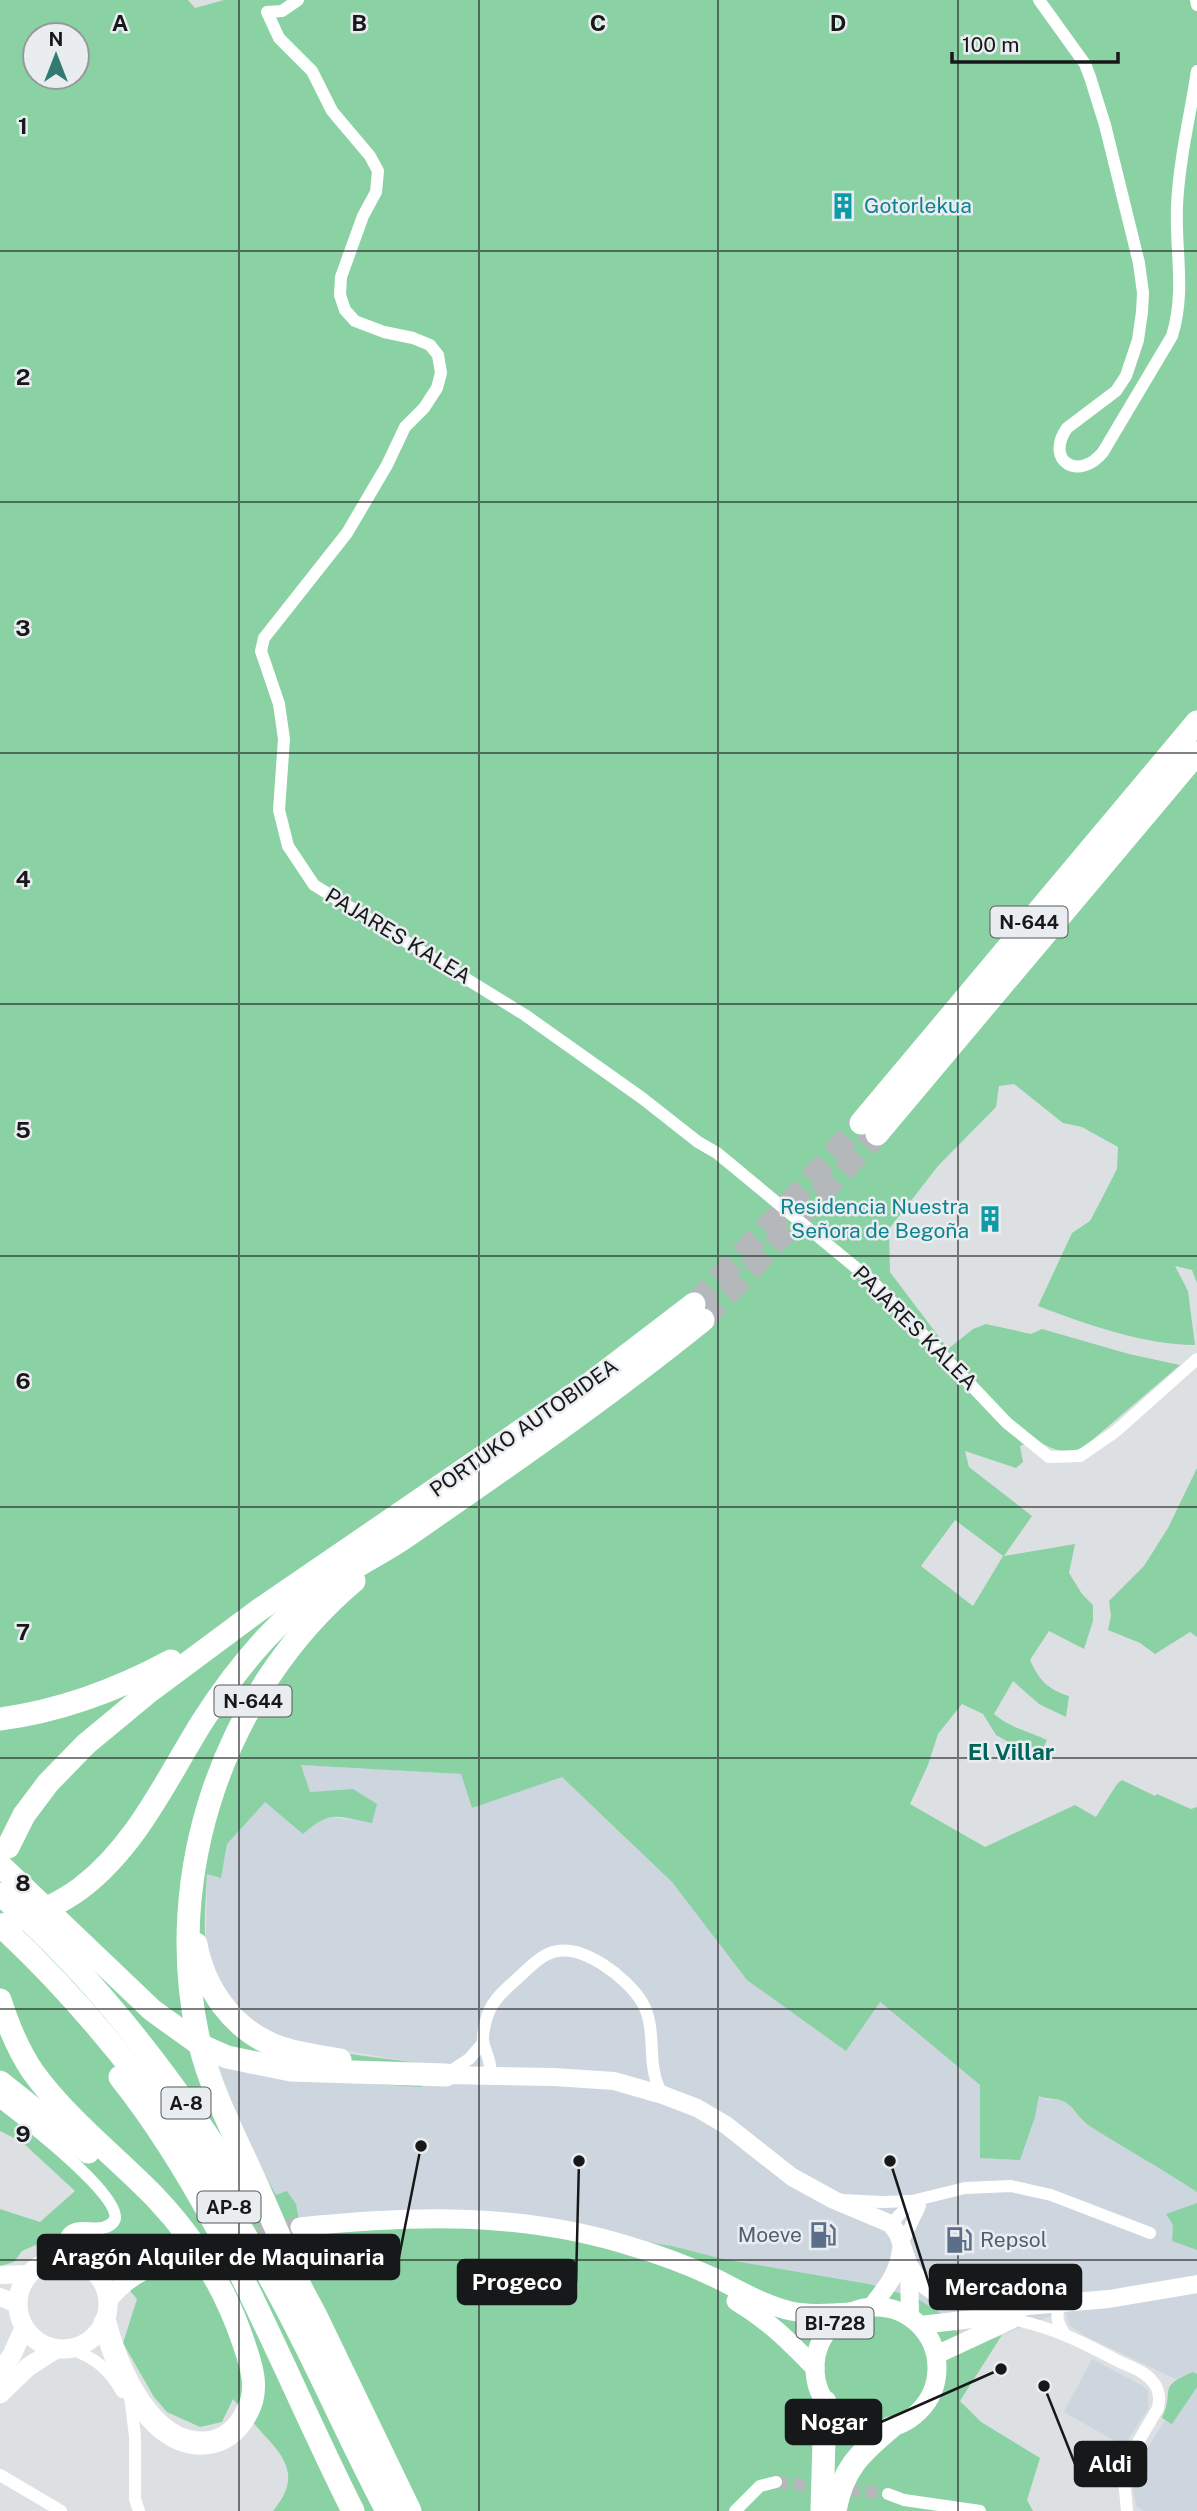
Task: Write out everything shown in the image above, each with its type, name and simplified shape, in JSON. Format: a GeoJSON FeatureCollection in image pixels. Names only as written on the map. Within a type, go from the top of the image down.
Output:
{"type":"FeatureCollection","features":[{"type":"Feature","properties":{"kind":"highway","name":"N-644"},"geometry":{"type":"LineString","coordinates":[[1197,722],[869,1128],[1197,753]]}},
{"type":"Feature","properties":{"kind":"highway","name":"PORTUKO AUTOBIDEA"},"geometry":{"type":"LineString","coordinates":[[258,1610],[699,1312],[659,1356],[404,1538]]}},
{"type":"Feature","properties":{"kind":"highway","name":"N-644"},"geometry":{"type":"LineString","coordinates":[[299,2282],[209,2075],[199,2042],[187,1955],[194,1870],[201,1832],[225,1757],[246,1714],[273,1669],[308,1625],[342,1591],[404,1538]]}},
{"type":"Feature","properties":{"kind":"highway"},"geometry":{"type":"LineString","coordinates":[[0,1926],[31,1916],[60,1902],[107,1865],[133,1837],[221,1693],[267,1636],[327,1585],[404,1538]]}},
{"type":"Feature","properties":{"kind":"highway","name":"N-644"},"geometry":{"type":"LineString","coordinates":[[0,1719],[47,1711],[93,1698],[133,1681],[258,1610]]}},
{"type":"Feature","properties":{"kind":"highway","name":"N-644"},"geometry":{"type":"LineString","coordinates":[[4,1856],[36,1797],[86,1744],[150,1690],[258,1610]]}},
{"type":"Feature","properties":{"kind":"highway"},"geometry":{"type":"LineString","coordinates":[[4,1856],[152,2010],[202,2046],[227,2057],[291,2070],[446,2074]]}},
{"type":"Feature","properties":{"kind":"highway","name":"A-8"},"geometry":{"type":"LineString","coordinates":[[0,1894],[31,1921],[95,1989],[163,2070],[217,2147],[299,2282],[410,2511]]}},
{"type":"Feature","properties":{"kind":"highway","name":"N-644"},"geometry":{"type":"LineString","coordinates":[[191,1913],[198,1954],[209,1985],[221,2004],[255,2035],[276,2046],[312,2056],[446,2074]]}},
{"type":"Feature","properties":{"kind":"highway","name":"AP-8"},"geometry":{"type":"LineString","coordinates":[[0,1926],[82,2009],[145,2085],[200,2161],[271,2280],[387,2511]]}},
{"type":"Feature","properties":{"kind":"highway","name":"A-8"},"geometry":{"type":"LineString","coordinates":[[0,1943],[69,2015],[128,2087],[216,2224],[353,2511]]}},
{"type":"Feature","properties":{"kind":"highway"},"geometry":{"type":"LineString","coordinates":[[0,2000],[22,2054],[51,2094],[87,2135],[152,2195],[180,2226],[213,2274],[248,2355],[254,2385],[250,2408],[226,2437],[205,2443],[174,2437],[150,2417],[128,2382],[111,2347],[105,2323]]}},
{"type":"Feature","properties":{"kind":"highway"},"geometry":{"type":"LineString","coordinates":[[0,2082],[125,2182],[173,2230],[227,2302]]}},
{"type":"Feature","properties":{"kind":"highway"},"geometry":{"type":"LineString","coordinates":[[51,2094],[173,2195],[248,2289]]}},
{"type":"Feature","properties":{"kind":"highway"},"geometry":{"type":"LineString","coordinates":[[822,2511],[825,2402]]}},
{"type":"Feature","properties":{"kind":"highway"},"geometry":{"type":"LineString","coordinates":[[835,2511],[845,2475],[854,2460],[890,2427]]}},
{"type":"Feature","properties":{"kind":"main road","name":"BI-728"},"geometry":{"type":"LineString","coordinates":[[815,2368],[786,2336],[760,2315],[698,2283],[622,2256],[568,2241],[525,2234],[448,2228],[300,2232],[371,2219],[441,2217],[518,2222],[631,2246],[704,2273],[775,2307],[809,2313],[849,2312],[871,2306],[892,2308],[915,2321]]}},
{"type":"Feature","properties":{"kind":"main road"},"geometry":{"type":"LineString","coordinates":[[88,2266],[178,2254],[137,2273],[122,2283],[108,2300]]}},
{"type":"Feature","properties":{"kind":"main road"},"geometry":{"type":"LineString","coordinates":[[0,2394],[28,2367],[63,2350],[85,2344],[105,2323],[108,2300],[105,2287],[98,2276],[88,2266],[62,2259],[44,2263],[29,2274],[8,2300],[23,2328],[32,2338],[43,2346],[63,2350]]}},
{"type":"Feature","properties":{"kind":"main road","name":"BI-728"},"geometry":{"type":"LineString","coordinates":[[825,2402],[816,2380],[815,2368],[821,2342],[838,2320],[849,2312]]}},
{"type":"Feature","properties":{"kind":"main road"},"geometry":{"type":"LineString","coordinates":[[825,2402],[847,2422],[875,2429],[905,2422],[918,2413],[928,2401],[938,2371],[933,2344],[915,2321]]}},
{"type":"Feature","properties":{"kind":"main road"},"geometry":{"type":"LineString","coordinates":[[0,2372],[12,2355],[23,2328]]}},
{"type":"Feature","properties":{"kind":"street","name":"PAJARES KALEA"},"geometry":{"type":"LineString","coordinates":[[298,0],[282,10],[267,12],[279,38],[312,71],[332,111],[370,156],[378,171],[376,192],[363,216],[341,277],[340,295],[345,310],[355,321],[430,345],[438,355],[442,373],[437,388],[424,408],[405,426],[387,465],[347,533],[264,638],[261,651],[279,704],[284,739],[279,810],[288,846],[314,885],[525,1014],[698,1142],[717,1153],[872,1281],[1007,1423],[1049,1457],[1080,1456],[1115,1432],[1197,1359]]}},
{"type":"Feature","properties":{"kind":"street"},"geometry":{"type":"LineString","coordinates":[[1039,0],[1084,64],[1090,77],[1124,202],[1143,293],[1138,340],[1126,376],[1116,391],[1067,428],[1062,436],[1059,451],[1071,467],[1077,468],[1092,463],[1103,452],[1172,336],[1178,317],[1181,269],[1177,217],[1178,185],[1197,71]]}},
{"type":"Feature","properties":{"kind":"street"},"geometry":{"type":"LineString","coordinates":[[1196,0],[1197,5]]}},
{"type":"Feature","properties":{"kind":"street"},"geometry":{"type":"LineString","coordinates":[[446,2074],[469,2059],[483,2043],[495,2000],[512,1982],[539,1959],[553,1952],[584,1953],[620,1979],[642,2003],[650,2024],[651,2063],[656,2085],[663,2095]]}},
{"type":"Feature","properties":{"kind":"street"},"geometry":{"type":"LineString","coordinates":[[483,2043],[491,2076]]}},
{"type":"Feature","properties":{"kind":"street"},"geometry":{"type":"LineString","coordinates":[[446,2074],[614,2081],[663,2095],[697,2108],[726,2125],[792,2177],[834,2200],[891,2224],[898,2234],[909,2266],[923,2286],[943,2298],[1063,2307]]}},
{"type":"Feature","properties":{"kind":"street"},"geometry":{"type":"LineString","coordinates":[[0,2102],[66,2156],[104,2194],[114,2210],[116,2216],[106,2226],[72,2230],[62,2244],[62,2259]]}},
{"type":"Feature","properties":{"kind":"street"},"geometry":{"type":"LineString","coordinates":[[891,2224],[917,2204],[965,2188],[1011,2186],[1051,2195],[1150,2233]]}},
{"type":"Feature","properties":{"kind":"street"},"geometry":{"type":"LineString","coordinates":[[834,2200],[917,2204]]}},
{"type":"Feature","properties":{"kind":"street"},"geometry":{"type":"LineString","coordinates":[[871,2306],[899,2266],[901,2246],[917,2204]]}},
{"type":"Feature","properties":{"kind":"street"},"geometry":{"type":"LineString","coordinates":[[909,2266],[915,2321],[982,2318],[1027,2306],[1063,2307]]}},
{"type":"Feature","properties":{"kind":"street"},"geometry":{"type":"LineString","coordinates":[[0,2275],[29,2274]]}},
{"type":"Feature","properties":{"kind":"street"},"geometry":{"type":"LineString","coordinates":[[936,2355],[1012,2319],[1063,2307],[1197,2284]]}},
{"type":"Feature","properties":{"kind":"street"},"geometry":{"type":"LineString","coordinates":[[1042,2325],[1063,2307]]}},
{"type":"Feature","properties":{"kind":"street"},"geometry":{"type":"LineString","coordinates":[[1063,2307],[1064,2333]]}},
{"type":"Feature","properties":{"kind":"street"},"geometry":{"type":"LineString","coordinates":[[1012,2319],[1064,2333],[1154,2382],[1158,2390],[1157,2412],[1123,2468],[1127,2511]]}},
{"type":"Feature","properties":{"kind":"street"},"geometry":{"type":"LineString","coordinates":[[63,2350],[87,2355],[105,2367],[132,2411]]}},
{"type":"Feature","properties":{"kind":"street"},"geometry":{"type":"LineString","coordinates":[[128,2382],[132,2411],[135,2499],[139,2511]]}},
{"type":"Feature","properties":{"kind":"street"},"geometry":{"type":"LineString","coordinates":[[0,2476],[61,2511]]}},
{"type":"Feature","properties":{"kind":"street"},"geometry":{"type":"LineString","coordinates":[[735,2511],[760,2486],[776,2482]]}},
{"type":"Feature","properties":{"kind":"street"},"geometry":{"type":"LineString","coordinates":[[888,2494],[902,2506],[980,2511]]}},
{"type":"Feature","properties":{"kind":"shaded area"},"geometry":{"type":"Polygon","coordinates":[[[301,1765],[461,1774],[472,1808],[562,1776],[672,1882],[748,1980],[879,2002],[980,2085],[980,2158],[1020,2160],[1035,2117],[1039,2096],[1046,2100],[1058,2099],[1068,2103],[1084,2123],[1151,2161],[1197,2192],[1197,2203],[1166,2215],[1173,2225],[1172,2241],[1197,2250],[1197,2511],[1144,2511],[1136,2506],[1132,2483],[1136,2480],[1135,2467],[1188,2385],[1085,2336],[1069,2325],[1066,2313],[974,2345],[958,2334],[945,2316],[916,2298],[869,2284],[723,2259],[672,2246],[628,2239],[299,2220],[276,2196],[245,2138],[216,2064],[421,2087],[424,2064],[289,2041],[248,2018],[228,1998],[215,1973],[206,1946],[207,1874],[221,1877],[227,1844],[265,1801],[319,1820],[327,1817],[372,1822],[353,1789],[310,1792],[301,1765]]]}},
{"type":"Feature","properties":{"kind":"shaded area"},"geometry":{"type":"Polygon","coordinates":[[[1092,2359],[1148,2391],[1148,2409],[1124,2446],[1064,2412],[1092,2359]]]}},
{"type":"Feature","properties":{"kind":"green space"},"geometry":{"type":"Polygon","coordinates":[[[0,0],[188,0],[195,8],[224,0],[1197,0],[1197,1283],[1192,1270],[1175,1266],[1188,1291],[1195,1345],[1136,1337],[1038,1306],[1072,1233],[1090,1221],[1117,1169],[1118,1147],[1082,1127],[1063,1123],[1014,1084],[999,1086],[996,1107],[938,1166],[889,1229],[890,1272],[948,1349],[973,1329],[986,1324],[1031,1334],[1042,1329],[1129,1354],[1180,1365],[1084,1447],[1071,1451],[1059,1450],[1036,1440],[1020,1446],[1023,1462],[1016,1468],[965,1451],[969,1467],[1032,1516],[1004,1556],[1075,1544],[1069,1573],[1082,1594],[1093,1605],[1093,1621],[1084,1649],[1049,1631],[1030,1660],[1045,1683],[1069,1696],[1066,1717],[1039,1704],[1013,1681],[994,1714],[1013,1726],[1047,1740],[1038,1759],[996,1735],[983,1714],[962,1704],[938,1734],[928,1765],[910,1804],[985,1847],[1075,1805],[1096,1817],[1122,1780],[1191,1809],[1197,1807],[1197,2192],[1088,2125],[1065,2102],[1039,2096],[1035,2117],[1020,2160],[980,2158],[980,2085],[880,2002],[846,2051],[747,1980],[672,1882],[562,1777],[472,1808],[461,1774],[301,1765],[310,1792],[353,1789],[377,1804],[372,1823],[342,1817],[328,1818],[303,1834],[265,1802],[227,1844],[221,1878],[207,1874],[205,1927],[210,1961],[225,1991],[247,2017],[275,2036],[291,2042],[424,2064],[422,2087],[275,2078],[217,2064],[245,2138],[276,2195],[287,2191],[296,2204],[299,2220],[348,2216],[628,2239],[672,2246],[723,2259],[869,2284],[916,2298],[945,2316],[958,2334],[974,2345],[1002,2335],[960,2401],[981,2422],[1040,2458],[1027,2500],[1033,2511],[273,2511],[286,2490],[288,2481],[285,2463],[274,2445],[233,2399],[222,2422],[200,2427],[167,2412],[154,2397],[123,2343],[137,2299],[93,2247],[45,2241],[22,2251],[14,2262],[0,2266],[0,2209],[40,2222],[75,2191],[22,2142],[0,2131],[0,0]],[[955,1520],[921,1566],[973,1606],[1003,1556],[955,1520]]]}},
{"type":"Feature","properties":{"kind":"green space"},"geometry":{"type":"Polygon","coordinates":[[[1197,1468],[1197,1637],[1190,1632],[1155,1654],[1140,1643],[1108,1630],[1111,1616],[1109,1601],[1144,1566],[1168,1528],[1197,1468]]]}},
{"type":"Feature","properties":{"kind":"green space"},"geometry":{"type":"Polygon","coordinates":[[[1197,2203],[1197,2250],[1172,2241],[1173,2225],[1166,2214],[1197,2203]]]}},
{"type":"Feature","properties":{"kind":"green space"},"geometry":{"type":"Polygon","coordinates":[[[1193,2372],[1197,2374],[1197,2387],[1172,2424],[1162,2418],[1168,2390],[1174,2382],[1193,2372]]]}},
{"type":"Feature","properties":{"kind":"tunnel"},"geometry":{"type":"LineString","coordinates":[[694,1304],[861,1123]]}},
{"type":"Feature","properties":{"kind":"tunnel"},"geometry":{"type":"LineString","coordinates":[[703,1320],[877,1134]]}},
{"type":"Feature","properties":{"kind":"tunnel"},"geometry":{"type":"LineString","coordinates":[[173,2249],[300,2227]]}},
{"type":"Feature","properties":{"kind":"tunnel"},"geometry":{"type":"LineString","coordinates":[[776,2482],[888,2494]]}},
{"type":"Feature","properties":{"kind":"place","name":"Gotorlekua"},"geometry":{"type":"Point","coordinates":[843,206]}},
{"type":"Feature","properties":{"kind":"place","name":"Residencia Nuestra Señora de Begoña"},"geometry":{"type":"Point","coordinates":[990,1219]}},
{"type":"Feature","properties":{"kind":"place","name":"Aragón Alquiler de Maquinaria"},"geometry":{"type":"Point","coordinates":[421,2146]}},
{"type":"Feature","properties":{"kind":"place","name":"Progeco"},"geometry":{"type":"Point","coordinates":[579,2161]}},
{"type":"Feature","properties":{"kind":"place","name":"Mercadona"},"geometry":{"type":"Point","coordinates":[890,2161]}},
{"type":"Feature","properties":{"kind":"place","name":"Moeve"},"geometry":{"type":"Point","coordinates":[823,2235]}},
{"type":"Feature","properties":{"kind":"place","name":"Repsol"},"geometry":{"type":"Point","coordinates":[959,2240]}},
{"type":"Feature","properties":{"kind":"place","name":"Nogar"},"geometry":{"type":"Point","coordinates":[1001,2369]}},
{"type":"Feature","properties":{"kind":"place","name":"Aldi"},"geometry":{"type":"Point","coordinates":[1044,2386]}},
{"type":"Feature","properties":{"kind":"district","name":"El Villar"},"geometry":{"type":"Point","coordinates":[1011,1752]}}]}
